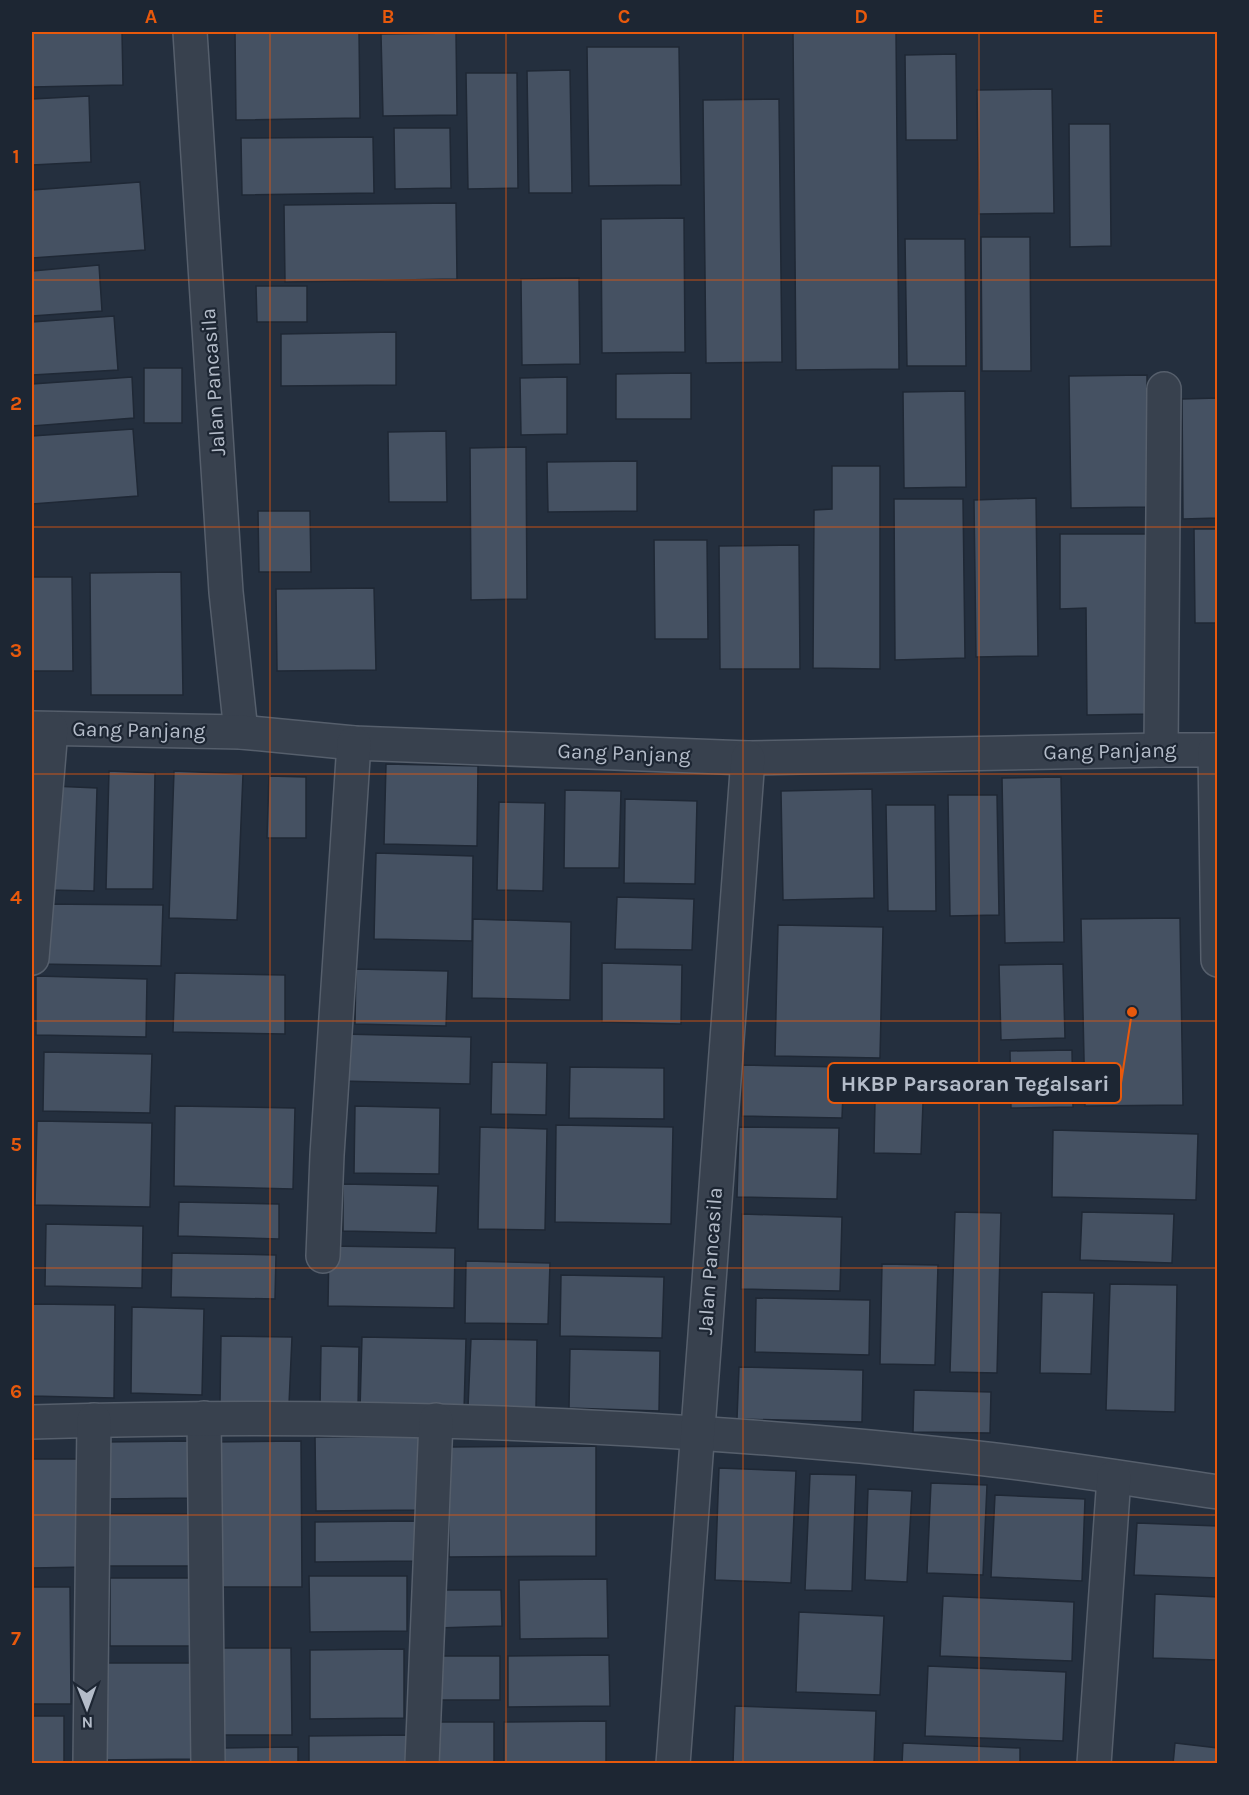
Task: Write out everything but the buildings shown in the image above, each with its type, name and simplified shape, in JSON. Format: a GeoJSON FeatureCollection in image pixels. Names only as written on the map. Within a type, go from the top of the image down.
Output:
{"type":"FeatureCollection","features":[{"type":"Feature","properties":{"kind":"street","name":"Jalan Pancasila"},"geometry":{"type":"LineString","coordinates":[[190,32],[226,592],[241,732]]}},
{"type":"Feature","properties":{"kind":"street"},"geometry":{"type":"LineString","coordinates":[[1161,750],[1164,389]]}},
{"type":"Feature","properties":{"kind":"street","name":"Gang Panjang"},"geometry":{"type":"LineString","coordinates":[[41,729],[241,732],[354,743],[748,758],[1216,750]]}},
{"type":"Feature","properties":{"kind":"street"},"geometry":{"type":"LineString","coordinates":[[32,958],[41,729]]}},
{"type":"Feature","properties":{"kind":"street"},"geometry":{"type":"LineString","coordinates":[[323,1256],[327,1155],[354,743]]}},
{"type":"Feature","properties":{"kind":"street"},"geometry":{"type":"LineString","coordinates":[[1216,750],[1218,960]]}},
{"type":"Feature","properties":{"kind":"street","name":"Jalan Pancasila"},"geometry":{"type":"LineString","coordinates":[[672,1764],[748,758]]}},
{"type":"Feature","properties":{"kind":"street"},"geometry":{"type":"LineString","coordinates":[[204,1418],[208,1764]]}},
{"type":"Feature","properties":{"kind":"street"},"geometry":{"type":"LineString","coordinates":[[32,1422],[204,1418],[436,1420],[698,1433],[970,1457],[1218,1492]]}},
{"type":"Feature","properties":{"kind":"street"},"geometry":{"type":"LineString","coordinates":[[90,1764],[94,1420]]}},
{"type":"Feature","properties":{"kind":"street"},"geometry":{"type":"LineString","coordinates":[[422,1764],[436,1420]]}},
{"type":"Feature","properties":{"kind":"street"},"geometry":{"type":"LineString","coordinates":[[1094,1764],[1114,1477]]}},
{"type":"Feature","properties":{"kind":"place","name":"HKBP Parsaoran Tegalsari"},"geometry":{"type":"Point","coordinates":[1132,1012]}}]}
